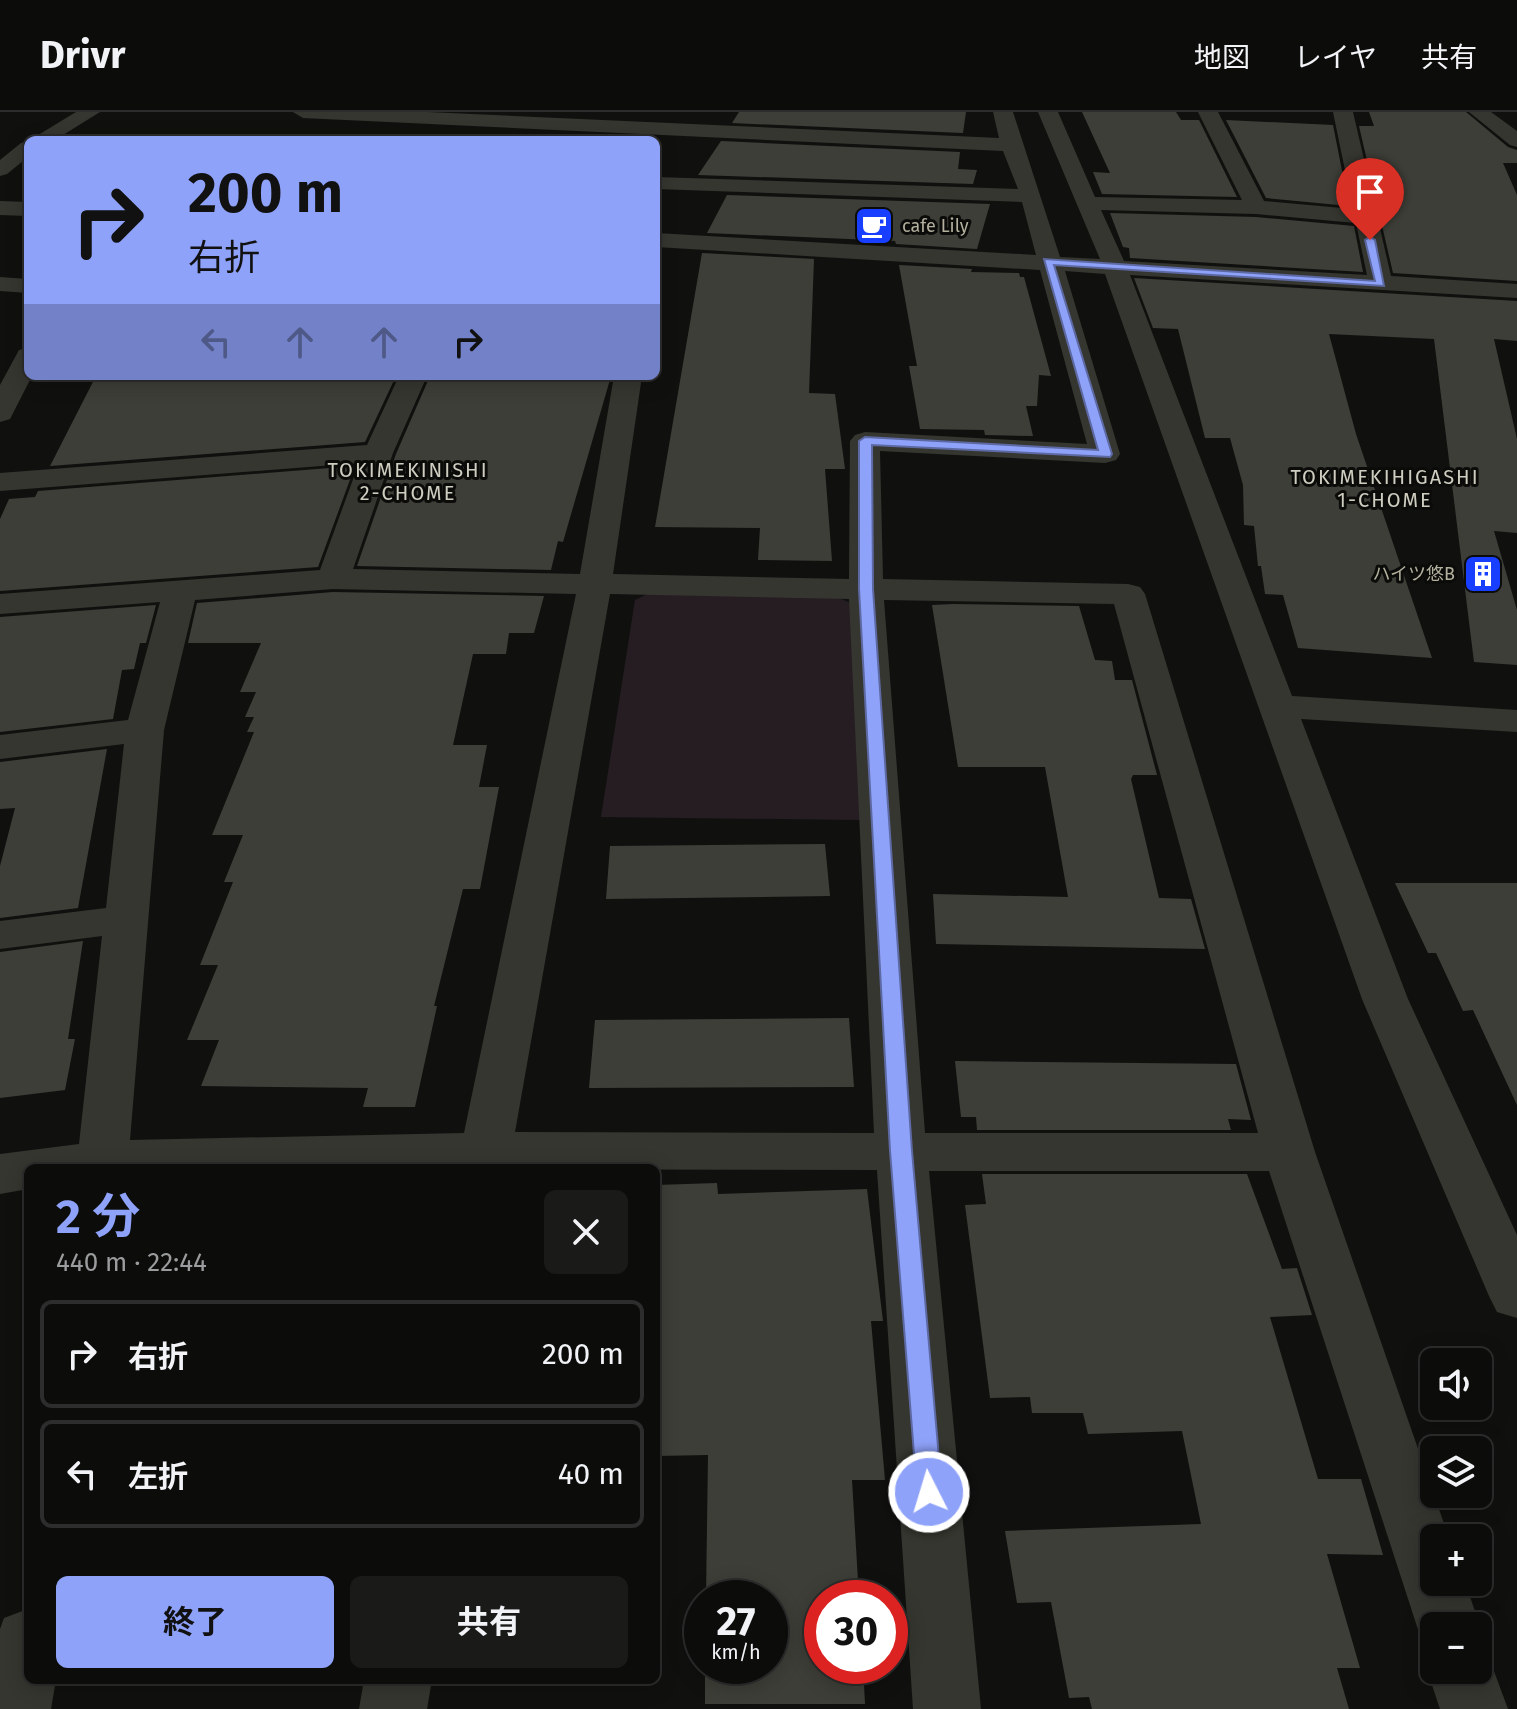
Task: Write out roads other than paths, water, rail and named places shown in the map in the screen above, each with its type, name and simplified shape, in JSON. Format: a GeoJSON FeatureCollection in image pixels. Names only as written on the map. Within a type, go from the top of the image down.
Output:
{"type":"FeatureCollection","features":[{"type":"Feature","properties":{"kind":"street"},"geometry":{"type":"LineString","coordinates":[[47,136],[90,112]]}},
{"type":"Feature","properties":{"kind":"street"},"geometry":{"type":"LineString","coordinates":[[303,112],[440,114],[673,130],[1011,145]]}},
{"type":"Feature","properties":{"kind":"street"},"geometry":{"type":"LineString","coordinates":[[947,1709],[901,1151],[866,589],[865,441],[1105,454],[1031,196],[1011,145],[1003,112]]}},
{"type":"Feature","properties":{"kind":"street"},"geometry":{"type":"LineString","coordinates":[[1048,112],[1114,265],[1385,999],[1517,1296]]}},
{"type":"Feature","properties":{"kind":"street"},"geometry":{"type":"LineString","coordinates":[[1208,112],[1256,207]]}},
{"type":"Feature","properties":{"kind":"street"},"geometry":{"type":"LineString","coordinates":[[1343,112],[1381,284]]}},
{"type":"Feature","properties":{"kind":"street"},"geometry":{"type":"LineString","coordinates":[[1479,112],[1517,141]]}},
{"type":"Feature","properties":{"kind":"street"},"geometry":{"type":"LineString","coordinates":[[415,136],[440,114]]}},
{"type":"Feature","properties":{"kind":"street"},"geometry":{"type":"LineString","coordinates":[[673,130],[660,183],[1031,196]]}},
{"type":"Feature","properties":{"kind":"street"},"geometry":{"type":"LineString","coordinates":[[0,151],[24,151]]}},
{"type":"Feature","properties":{"kind":"street"},"geometry":{"type":"LineString","coordinates":[[0,170],[24,152]]}},
{"type":"Feature","properties":{"kind":"street"},"geometry":{"type":"LineString","coordinates":[[1087,203],[1256,207],[1364,217]]}},
{"type":"Feature","properties":{"kind":"street"},"geometry":{"type":"LineString","coordinates":[[0,208],[24,209]]}},
{"type":"Feature","properties":{"kind":"street"},"geometry":{"type":"LineString","coordinates":[[660,240],[1517,291]]}},
{"type":"Feature","properties":{"kind":"street"},"geometry":{"type":"LineString","coordinates":[[0,284],[24,286]]}},
{"type":"Feature","properties":{"kind":"street"},"geometry":{"type":"LineString","coordinates":[[0,413],[24,364]]}},
{"type":"Feature","properties":{"kind":"street"},"geometry":{"type":"LineString","coordinates":[[333,579],[378,453],[411,380]]}},
{"type":"Feature","properties":{"kind":"street"},"geometry":{"type":"LineString","coordinates":[[484,1160],[574,679],[595,583],[627,380]]}},
{"type":"Feature","properties":{"kind":"street"},"geometry":{"type":"LineString","coordinates":[[0,482],[378,453]]}},
{"type":"Feature","properties":{"kind":"street"},"geometry":{"type":"LineString","coordinates":[[0,604],[333,579],[1128,594],[1289,1152],[1442,1612]]}},
{"type":"Feature","properties":{"kind":"street"},"geometry":{"type":"LineString","coordinates":[[180,589],[145,730],[102,1164],[901,1151],[1289,1152]]}},
{"type":"Feature","properties":{"kind":"street"},"geometry":{"type":"LineString","coordinates":[[1277,706],[1517,721]]}},
{"type":"Feature","properties":{"kind":"street"},"geometry":{"type":"LineString","coordinates":[[0,747],[145,730]]}},
{"type":"Feature","properties":{"kind":"street"},"geometry":{"type":"LineString","coordinates":[[0,935],[126,919]]}},
{"type":"Feature","properties":{"kind":"street"},"geometry":{"type":"LineString","coordinates":[[0,1174],[24,1171]]}},
{"type":"Feature","properties":{"kind":"street"},"geometry":{"type":"LineString","coordinates":[[17,1709],[24,1666]]}},
{"type":"Feature","properties":{"kind":"street"},"geometry":{"type":"LineString","coordinates":[[393,1709],[397,1684]]}},
{"type":"Feature","properties":{"kind":"street"},"geometry":{"type":"LineString","coordinates":[[1466,1684],[1474,1709]]}},
{"type":"Feature","properties":{"kind":"place","name":"cafe Lily"},"geometry":{"type":"Point","coordinates":[874,226]}},
{"type":"Feature","properties":{"kind":"place","name":"ハイツ悠B"},"geometry":{"type":"Point","coordinates":[1483,574]}},
{"type":"Feature","properties":{"kind":"district","name":"TOKIMEKINISHI 2-CHOME"},"geometry":{"type":"Point","coordinates":[408,482]}},
{"type":"Feature","properties":{"kind":"district","name":"TOKIMEKIHIGASHI 1-CHOME"},"geometry":{"type":"Point","coordinates":[1385,488]}}]}
